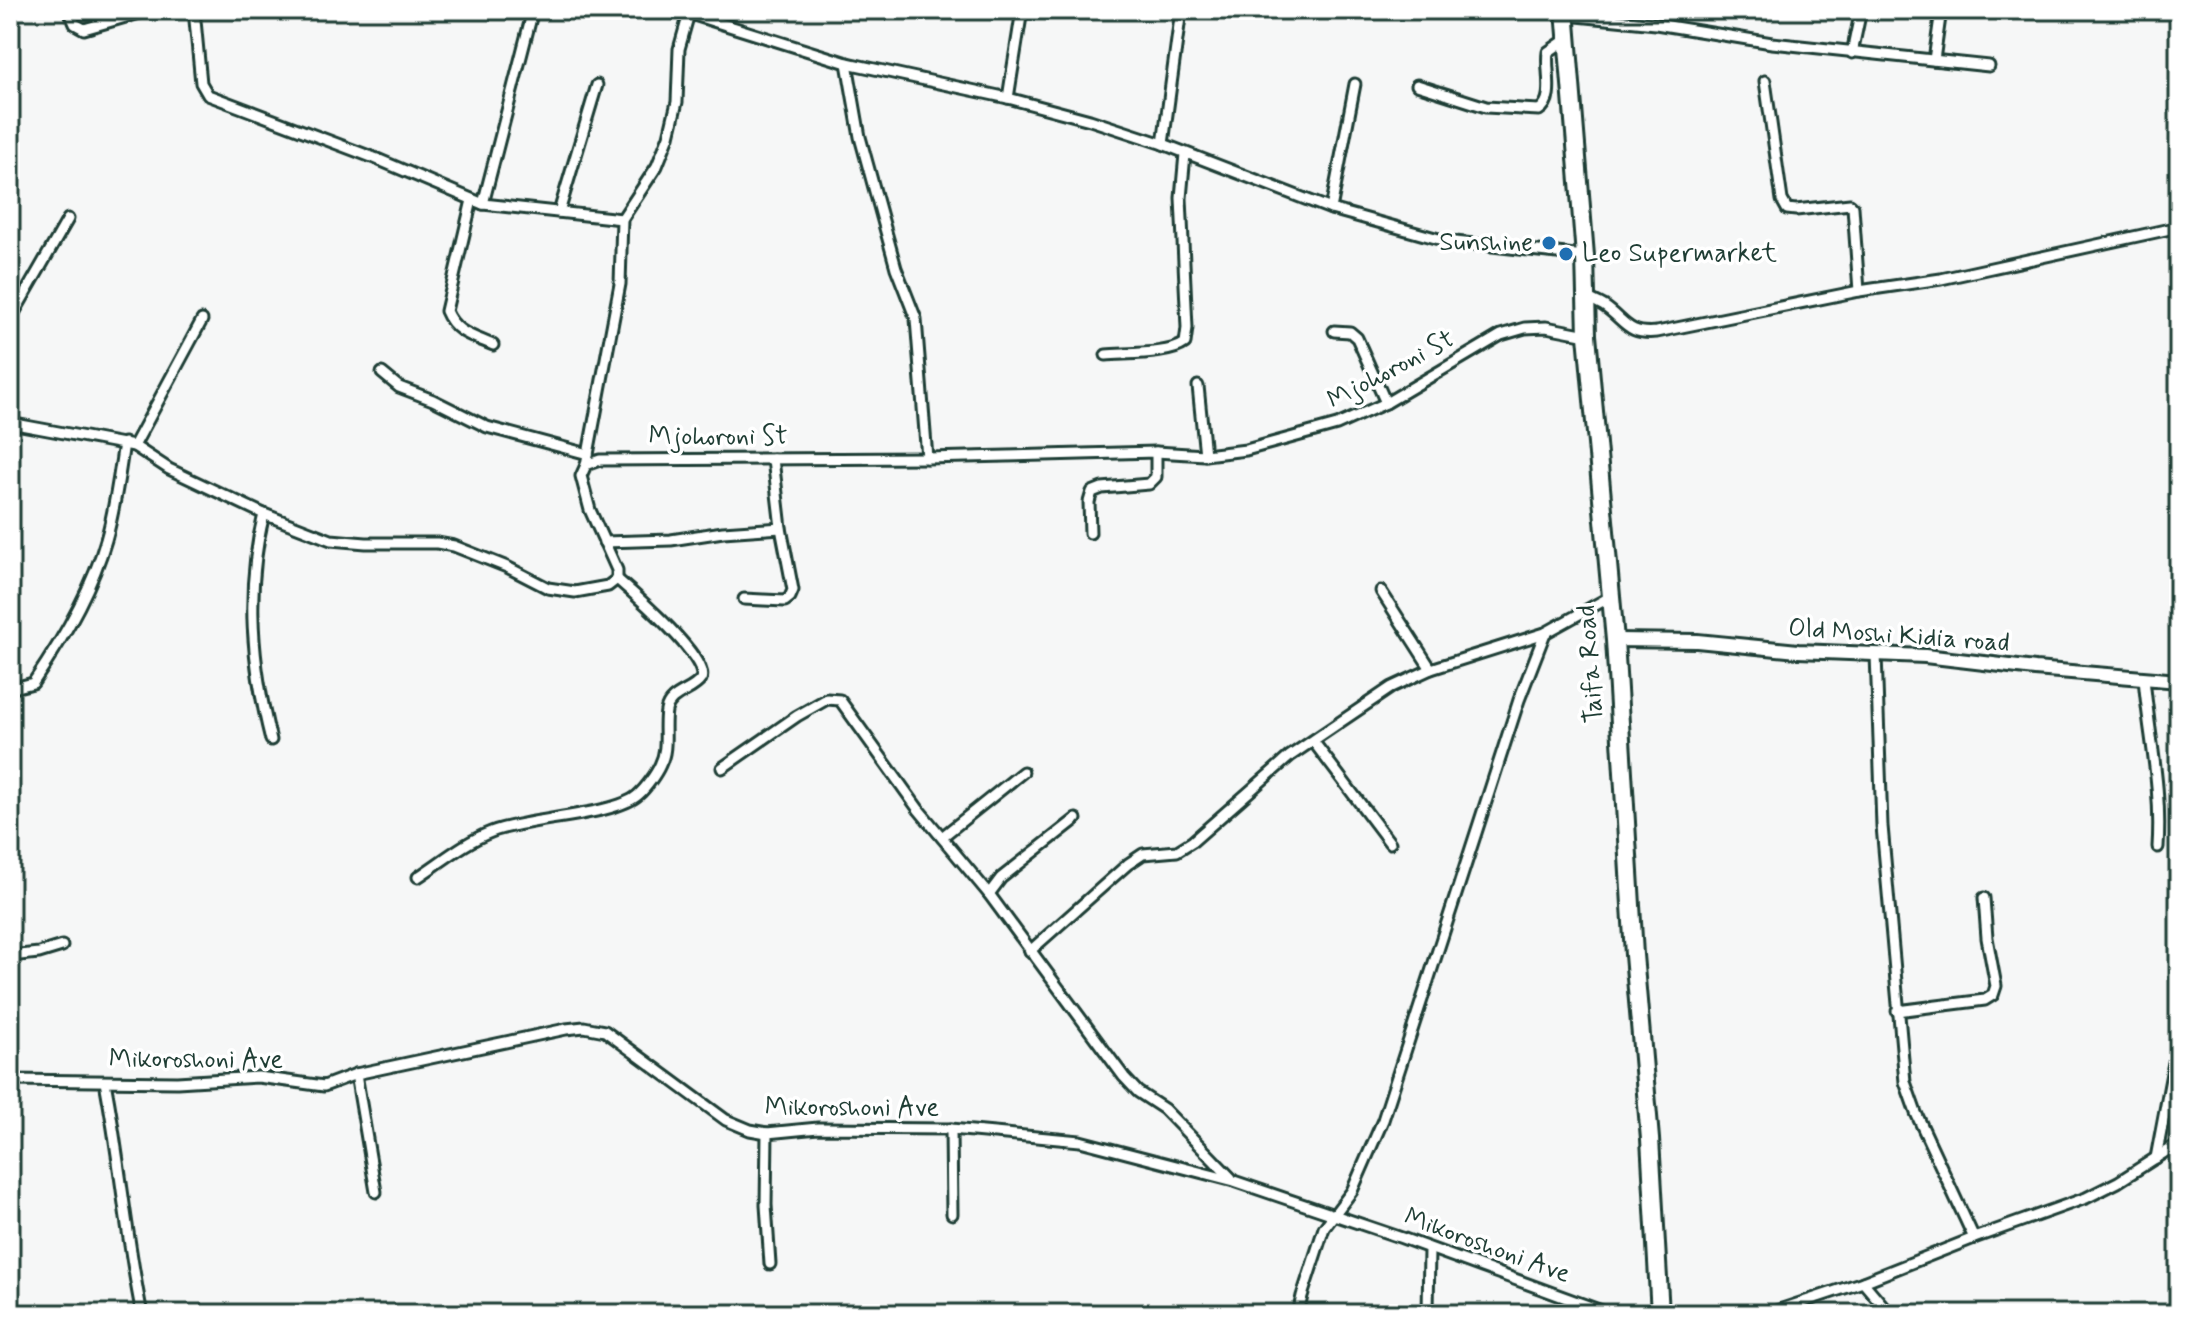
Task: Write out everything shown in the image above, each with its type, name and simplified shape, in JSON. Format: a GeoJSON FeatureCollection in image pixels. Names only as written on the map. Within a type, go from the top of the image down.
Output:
{"type":"FeatureCollection","features":[{"type":"Feature","properties":{"kind":"highway","name":"Taifa Road"},"geometry":{"type":"LineString","coordinates":[[1571,20],[1587,335],[1615,640],[1660,1314]]}},
{"type":"Feature","properties":{"kind":"street"},"geometry":{"type":"LineString","coordinates":[[69,10],[75,24],[84,29],[150,10]]}},
{"type":"Feature","properties":{"kind":"street"},"geometry":{"type":"LineString","coordinates":[[194,10],[201,83],[208,95],[377,159],[483,204],[622,219]]}},
{"type":"Feature","properties":{"kind":"street"},"geometry":{"type":"LineString","coordinates":[[483,204],[533,10]]}},
{"type":"Feature","properties":{"kind":"street"},"geometry":{"type":"LineString","coordinates":[[1008,98],[1022,10]]}},
{"type":"Feature","properties":{"kind":"street"},"geometry":{"type":"LineString","coordinates":[[1163,144],[1181,10]]}},
{"type":"Feature","properties":{"kind":"street"},"geometry":{"type":"LineString","coordinates":[[1852,53],[1861,10]]}},
{"type":"Feature","properties":{"kind":"street"},"geometry":{"type":"LineString","coordinates":[[1934,60],[1941,10]]}},
{"type":"Feature","properties":{"kind":"street"},"geometry":{"type":"LineString","coordinates":[[418,877],[489,832],[607,808],[638,795],[661,764],[666,746],[666,711],[669,704],[700,681],[703,673],[699,663],[664,621],[617,579],[617,570],[590,510],[581,476],[587,459],[620,284],[622,219],[657,166],[669,136],[677,102],[679,49],[686,11],[847,63],[1008,98],[1090,120],[1163,144],[1331,209],[1446,241],[1585,256]]}},
{"type":"Feature","properties":{"kind":"street"},"geometry":{"type":"LineString","coordinates":[[1417,85],[1486,107],[1539,110],[1546,105],[1549,97],[1548,52],[1571,20],[1656,24],[1772,43],[1989,66]]}},
{"type":"Feature","properties":{"kind":"street"},"geometry":{"type":"LineString","coordinates":[[847,63],[860,137],[896,268],[916,319],[927,458]]}},
{"type":"Feature","properties":{"kind":"street"},"geometry":{"type":"LineString","coordinates":[[1765,81],[1782,200],[1787,209],[1796,210],[1850,204],[1853,207],[1859,291]]}},
{"type":"Feature","properties":{"kind":"street"},"geometry":{"type":"LineString","coordinates":[[1331,209],[1355,84]]}},
{"type":"Feature","properties":{"kind":"street"},"geometry":{"type":"LineString","coordinates":[[559,212],[597,85]]}},
{"type":"Feature","properties":{"kind":"street"},"geometry":{"type":"LineString","coordinates":[[1106,355],[1160,351],[1179,348],[1185,343],[1187,328],[1181,198],[1185,154]]}},
{"type":"Feature","properties":{"kind":"street"},"geometry":{"type":"LineString","coordinates":[[472,200],[446,311],[451,323],[461,331],[493,345]]}},
{"type":"Feature","properties":{"kind":"street"},"geometry":{"type":"LineString","coordinates":[[10,320],[68,219]]}},
{"type":"Feature","properties":{"kind":"street"},"geometry":{"type":"LineString","coordinates":[[1586,297],[1605,307],[1629,329],[1642,334],[1859,291],[1941,279],[2179,227]]}},
{"type":"Feature","properties":{"kind":"street"},"geometry":{"type":"LineString","coordinates":[[10,689],[33,683],[78,607],[105,544],[129,444],[202,320]]}},
{"type":"Feature","properties":{"kind":"street","name":"Mjohoroni St"},"geometry":{"type":"LineString","coordinates":[[587,459],[927,458],[1156,452],[1205,455],[1246,450],[1337,425],[1386,403],[1501,335],[1525,328],[1546,327],[1587,335]]}},
{"type":"Feature","properties":{"kind":"street"},"geometry":{"type":"LineString","coordinates":[[1334,331],[1350,332],[1357,338],[1386,403]]}},
{"type":"Feature","properties":{"kind":"street"},"geometry":{"type":"LineString","coordinates":[[382,373],[399,387],[487,427],[587,459]]}},
{"type":"Feature","properties":{"kind":"street"},"geometry":{"type":"LineString","coordinates":[[1198,386],[1205,455]]}},
{"type":"Feature","properties":{"kind":"street"},"geometry":{"type":"LineString","coordinates":[[10,423],[129,444],[169,469],[264,514],[331,540],[454,546],[548,588],[575,592],[608,586],[617,579]]}},
{"type":"Feature","properties":{"kind":"street"},"geometry":{"type":"LineString","coordinates":[[1090,533],[1089,502],[1092,492],[1102,488],[1149,484],[1156,477],[1156,452]]}},
{"type":"Feature","properties":{"kind":"street"},"geometry":{"type":"LineString","coordinates":[[744,599],[785,601],[793,590],[781,528],[773,459]]}},
{"type":"Feature","properties":{"kind":"street"},"geometry":{"type":"LineString","coordinates":[[264,514],[253,570],[255,669],[271,740]]}},
{"type":"Feature","properties":{"kind":"street"},"geometry":{"type":"LineString","coordinates":[[604,542],[671,540],[781,528]]}},
{"type":"Feature","properties":{"kind":"street"},"geometry":{"type":"LineString","coordinates":[[1381,591],[1431,669]]}},
{"type":"Feature","properties":{"kind":"street"},"geometry":{"type":"LineString","coordinates":[[1030,951],[1128,864],[1143,854],[1177,851],[1193,841],[1290,756],[1392,687],[1431,669],[1545,633],[1610,597]]}},
{"type":"Feature","properties":{"kind":"street"},"geometry":{"type":"LineString","coordinates":[[1298,1314],[1317,1245],[1331,1215],[1352,1191],[1383,1120],[1519,700],[1545,633]]}},
{"type":"Feature","properties":{"kind":"street","name":"Old Moshi Kidia road"},"geometry":{"type":"LineString","coordinates":[[1615,640],[1697,641],[1798,651],[1925,656],[2179,681]]}},
{"type":"Feature","properties":{"kind":"street"},"geometry":{"type":"LineString","coordinates":[[1876,654],[1882,826],[1905,1082],[1916,1113],[1974,1238]]}},
{"type":"Feature","properties":{"kind":"street"},"geometry":{"type":"LineString","coordinates":[[2144,678],[2159,787],[2158,847]]}},
{"type":"Feature","properties":{"kind":"street"},"geometry":{"type":"LineString","coordinates":[[722,768],[797,716],[827,699],[840,700],[919,810],[989,894],[1131,1084],[1148,1100],[1164,1109],[1234,1181]]}},
{"type":"Feature","properties":{"kind":"street"},"geometry":{"type":"LineString","coordinates":[[1313,741],[1390,843]]}},
{"type":"Feature","properties":{"kind":"street"},"geometry":{"type":"LineString","coordinates":[[942,837],[1023,772]]}},
{"type":"Feature","properties":{"kind":"street"},"geometry":{"type":"LineString","coordinates":[[989,894],[1001,878],[1076,819]]}},
{"type":"Feature","properties":{"kind":"street"},"geometry":{"type":"LineString","coordinates":[[1897,1011],[1985,1000],[1993,995],[1996,986],[1987,938],[1984,898]]}},
{"type":"Feature","properties":{"kind":"street"},"geometry":{"type":"LineString","coordinates":[[10,956],[39,953],[62,946]]}},
{"type":"Feature","properties":{"kind":"street","name":"Mikoroshoni Ave"},"geometry":{"type":"LineString","coordinates":[[10,1080],[177,1082],[258,1077],[324,1086],[356,1074],[566,1029],[593,1028],[605,1031],[726,1120],[750,1130],[767,1133],[818,1128],[951,1129],[1080,1141],[1234,1181],[1610,1314]]}},
{"type":"Feature","properties":{"kind":"street"},"geometry":{"type":"LineString","coordinates":[[2156,1158],[2179,1036]]}},
{"type":"Feature","properties":{"kind":"street"},"geometry":{"type":"LineString","coordinates":[[356,1074],[376,1192]]}},
{"type":"Feature","properties":{"kind":"street"},"geometry":{"type":"LineString","coordinates":[[105,1082],[117,1147],[128,1245],[142,1314]]}},
{"type":"Feature","properties":{"kind":"street"},"geometry":{"type":"LineString","coordinates":[[951,1129],[952,1214]]}},
{"type":"Feature","properties":{"kind":"street"},"geometry":{"type":"LineString","coordinates":[[767,1133],[766,1205],[770,1264]]}},
{"type":"Feature","properties":{"kind":"street"},"geometry":{"type":"LineString","coordinates":[[1767,1314],[1863,1282],[2086,1198],[2179,1143]]}},
{"type":"Feature","properties":{"kind":"street"},"geometry":{"type":"LineString","coordinates":[[1428,1314],[1429,1249]]}},
{"type":"Feature","properties":{"kind":"street"},"geometry":{"type":"LineString","coordinates":[[1863,1282],[1890,1314]]}},
{"type":"Feature","properties":{"kind":"place","name":"Sunshine"},"geometry":{"type":"Point","coordinates":[1549,243]}},
{"type":"Feature","properties":{"kind":"place","name":"Leo Supermarket"},"geometry":{"type":"Point","coordinates":[1566,254]}}]}
